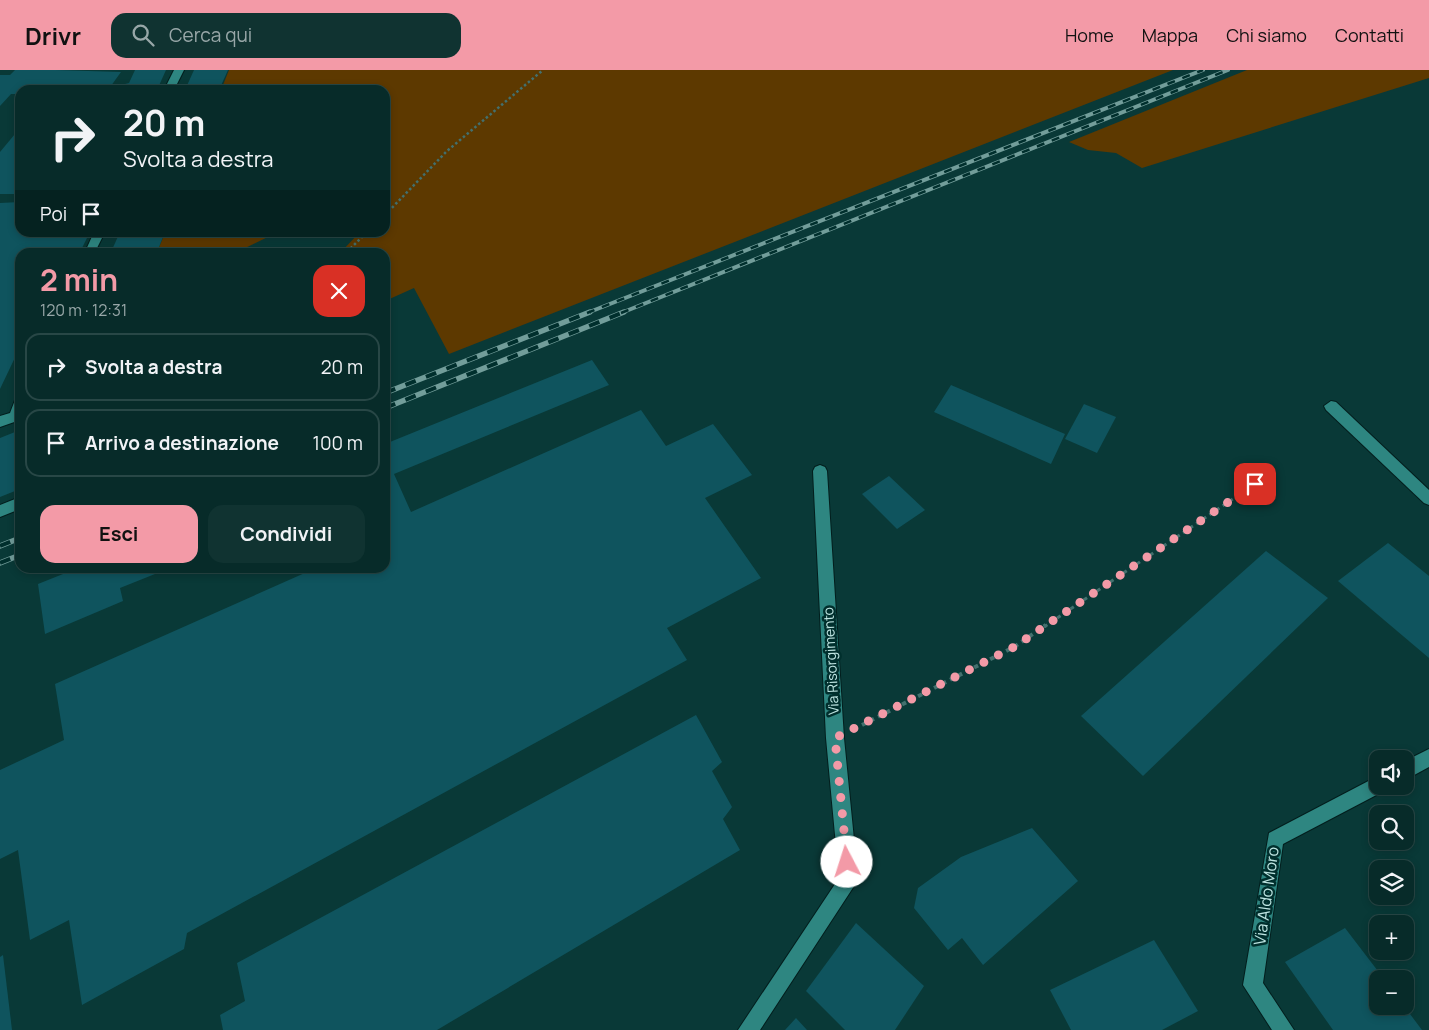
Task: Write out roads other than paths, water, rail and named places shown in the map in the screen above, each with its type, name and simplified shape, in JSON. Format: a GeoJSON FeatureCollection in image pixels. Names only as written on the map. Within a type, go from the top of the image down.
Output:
{"type":"FeatureCollection","features":[{"type":"Feature","properties":{"kind":"street"},"geometry":{"type":"LineString","coordinates":[[172,85],[179,70]]}},
{"type":"Feature","properties":{"kind":"street"},"geometry":{"type":"LineString","coordinates":[[1331,406],[1429,499]]}},
{"type":"Feature","properties":{"kind":"street"},"geometry":{"type":"LineString","coordinates":[[0,422],[15,416]]}},
{"type":"Feature","properties":{"kind":"street","name":"Via Risorgimento"},"geometry":{"type":"LineString","coordinates":[[748,1030],[849,880],[835,738],[820,471]]}},
{"type":"Feature","properties":{"kind":"street"},"geometry":{"type":"LineString","coordinates":[[0,510],[15,505]]}},
{"type":"Feature","properties":{"kind":"street"},"geometry":{"type":"LineString","coordinates":[[1414,766],[1429,758]]}},
{"type":"Feature","properties":{"kind":"street","name":"Via Aldo Moro"},"geometry":{"type":"LineString","coordinates":[[1284,1030],[1253,985],[1275,839],[1369,790]]}},
{"type":"Feature","properties":{"kind":"railway"},"geometry":{"type":"LineString","coordinates":[[587,313],[1203,70]]}},
{"type":"Feature","properties":{"kind":"railway"},"geometry":{"type":"LineString","coordinates":[[621,313],[1228,70]]}},
{"type":"Feature","properties":{"kind":"railway"},"geometry":{"type":"LineString","coordinates":[[390,391],[590,312]]}},
{"type":"Feature","properties":{"kind":"railway"},"geometry":{"type":"LineString","coordinates":[[390,406],[624,312]]}},
{"type":"Feature","properties":{"kind":"railway"},"geometry":{"type":"LineString","coordinates":[[0,546],[15,540]]}},
{"type":"Feature","properties":{"kind":"railway"},"geometry":{"type":"LineString","coordinates":[[0,563],[15,557]]}}]}
